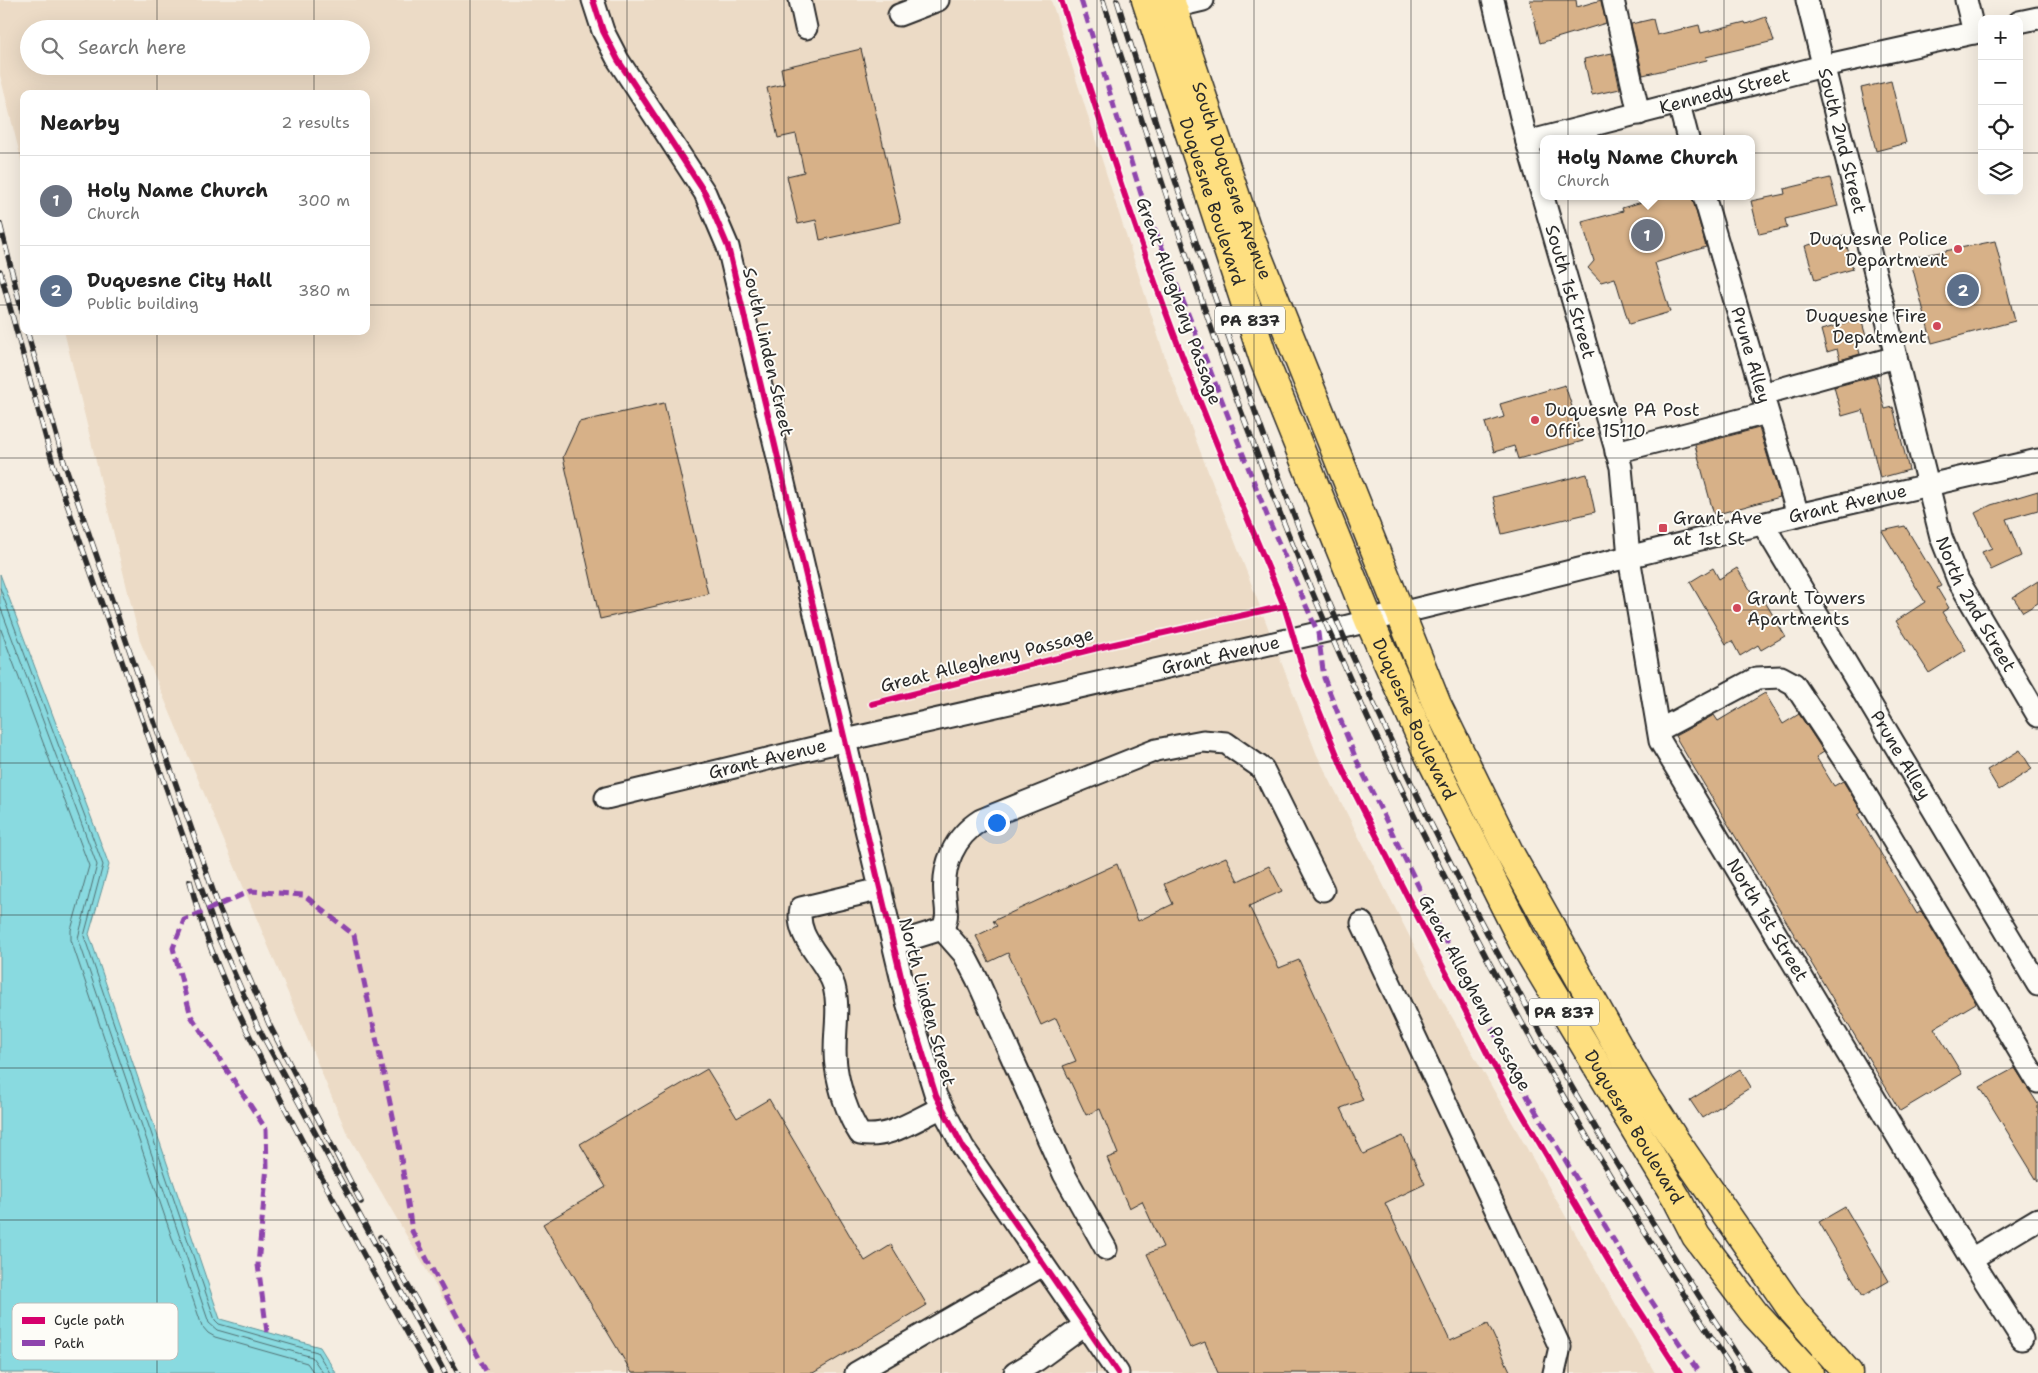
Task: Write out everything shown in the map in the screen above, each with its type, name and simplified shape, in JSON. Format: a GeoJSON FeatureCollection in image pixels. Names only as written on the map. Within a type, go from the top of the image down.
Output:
{"type":"FeatureCollection","features":[{"type":"Feature","properties":{"kind":"main road","name":"South Duquesne Avenue"},"geometry":{"type":"LineString","coordinates":[[1160,5],[1246,226],[1369,532],[1398,612]]}},
{"type":"Feature","properties":{"kind":"main road","name":"Duquesne Boulevard"},"geometry":{"type":"LineString","coordinates":[[1160,5],[1264,360],[1369,620],[1426,749],[1523,942],[1678,1199],[1696,1236],[1755,1314],[1809,1373]]}},
{"type":"Feature","properties":{"kind":"main road","name":"Duquesne Boulevard"},"geometry":{"type":"LineString","coordinates":[[1398,612],[1437,705],[1510,854],[1639,1084],[1709,1191],[1793,1311],[1848,1373]]}},
{"type":"Feature","properties":{"kind":"main road"},"geometry":{"type":"LineString","coordinates":[[1709,1191],[1696,1207],[1696,1236],[1741,1311],[1782,1373]]}},
{"type":"Feature","properties":{"kind":"street","name":"South Linden Street"},"geometry":{"type":"LineString","coordinates":[[593,0],[603,31],[618,60],[706,193],[728,247],[846,740]]}},
{"type":"Feature","properties":{"kind":"street"},"geometry":{"type":"LineString","coordinates":[[800,0],[806,28]]}},
{"type":"Feature","properties":{"kind":"street"},"geometry":{"type":"LineString","coordinates":[[899,15],[938,0]]}},
{"type":"Feature","properties":{"kind":"street"},"geometry":{"type":"LineString","coordinates":[[1160,5],[1203,0]]}},
{"type":"Feature","properties":{"kind":"street","name":"South 1st Street"},"geometry":{"type":"LineString","coordinates":[[1493,0],[1527,142],[1540,187]]}},
{"type":"Feature","properties":{"kind":"street"},"geometry":{"type":"LineString","coordinates":[[1613,0],[1639,114]]}},
{"type":"Feature","properties":{"kind":"street","name":"South 2nd Street"},"geometry":{"type":"LineString","coordinates":[[1806,0],[1928,486]]}},
{"type":"Feature","properties":{"kind":"street"},"geometry":{"type":"LineString","coordinates":[[1966,0],[1978,32]]}},
{"type":"Feature","properties":{"kind":"street"},"geometry":{"type":"LineString","coordinates":[[2023,21],[2038,18]]}},
{"type":"Feature","properties":{"kind":"street","name":"Kennedy Street"},"geometry":{"type":"LineString","coordinates":[[1555,135],[1823,66],[1978,32]]}},
{"type":"Feature","properties":{"kind":"street"},"geometry":{"type":"LineString","coordinates":[[1679,104],[1687,135]]}},
{"type":"Feature","properties":{"kind":"street","name":"Kennedy Street"},"geometry":{"type":"LineString","coordinates":[[1527,142],[1540,139]]}},
{"type":"Feature","properties":{"kind":"street","name":"South 1st Street"},"geometry":{"type":"LineString","coordinates":[[1544,200],[1621,467],[1629,557]]}},
{"type":"Feature","properties":{"kind":"street","name":"Prune Alley"},"geometry":{"type":"LineString","coordinates":[[1705,200],[1798,515]]}},
{"type":"Feature","properties":{"kind":"street"},"geometry":{"type":"LineString","coordinates":[[1616,452],[1896,357]]}},
{"type":"Feature","properties":{"kind":"street","name":"Grant Avenue"},"geometry":{"type":"LineString","coordinates":[[606,798],[846,740],[1369,620],[1798,515],[2038,460]]}},
{"type":"Feature","properties":{"kind":"street","name":"North 2nd Street"},"geometry":{"type":"LineString","coordinates":[[1928,486],[1941,537],[1958,580],[2038,716]]}},
{"type":"Feature","properties":{"kind":"street","name":"Prune Alley"},"geometry":{"type":"LineString","coordinates":[[1763,524],[2038,985]]}},
{"type":"Feature","properties":{"kind":"street","name":"North 1st Street"},"geometry":{"type":"LineString","coordinates":[[1629,557],[1660,741],[1971,1259],[2022,1339]]}},
{"type":"Feature","properties":{"kind":"street"},"geometry":{"type":"LineString","coordinates":[[1659,730],[1757,678],[1781,677],[1794,684],[1854,775],[2038,1082]]}},
{"type":"Feature","properties":{"kind":"street","name":"North Linden Street"},"geometry":{"type":"LineString","coordinates":[[846,740],[920,1049],[941,1108],[987,1184],[1118,1373]]}},
{"type":"Feature","properties":{"kind":"street"},"geometry":{"type":"LineString","coordinates":[[894,944],[942,930],[946,923],[947,911],[944,871],[950,855],[968,828],[981,820],[1156,750],[1203,741],[1226,743],[1262,769],[1323,890]]}},
{"type":"Feature","properties":{"kind":"street"},"geometry":{"type":"LineString","coordinates":[[881,889],[801,908],[799,918],[805,937],[833,984],[838,1002],[836,1066],[853,1123],[860,1134],[871,1137],[885,1134],[941,1108]]}},
{"type":"Feature","properties":{"kind":"street"},"geometry":{"type":"LineString","coordinates":[[1362,923],[1560,1347],[1554,1373]]}},
{"type":"Feature","properties":{"kind":"street"},"geometry":{"type":"LineString","coordinates":[[942,930],[964,954],[977,979],[1064,1174],[1106,1249]]}},
{"type":"Feature","properties":{"kind":"street"},"geometry":{"type":"LineString","coordinates":[[1971,1259],[2038,1219]]}},
{"type":"Feature","properties":{"kind":"street"},"geometry":{"type":"LineString","coordinates":[[856,1373],[1043,1265]]}},
{"type":"Feature","properties":{"kind":"street"},"geometry":{"type":"LineString","coordinates":[[1014,1373],[1037,1360],[1085,1326]]}},
{"type":"Feature","properties":{"kind":"shaded area"},"geometry":{"type":"Polygon","coordinates":[[[0,0],[1051,0],[1169,370],[1317,755],[1440,996],[1655,1373],[486,1373],[346,1131],[140,641],[65,335],[370,335],[370,90],[20,90],[20,155],[0,75],[0,0]]]}},
{"type":"Feature","properties":{"kind":"water"},"geometry":{"type":"Polygon","coordinates":[[[0,574],[109,865],[89,934],[220,1319],[320,1347],[336,1373],[0,1373],[0,574]]]}},
{"type":"Feature","properties":{"kind":"building"},"geometry":{"type":"Polygon","coordinates":[[[1530,0],[1576,0],[1577,7],[1601,0],[1606,23],[1540,43],[1530,0]]]}},
{"type":"Feature","properties":{"kind":"building"},"geometry":{"type":"Polygon","coordinates":[[[1766,17],[1774,41],[1706,57],[1707,60],[1643,75],[1631,24],[1653,19],[1657,35],[1699,25],[1701,33],[1745,22],[1746,24],[1766,17]]]}},
{"type":"Feature","properties":{"kind":"building"},"geometry":{"type":"Polygon","coordinates":[[[861,49],[901,222],[820,240],[816,220],[798,224],[787,176],[804,172],[796,134],[778,138],[767,88],[784,84],[781,68],[861,49]]]}},
{"type":"Feature","properties":{"kind":"building"},"geometry":{"type":"Polygon","coordinates":[[[1612,53],[1620,89],[1592,95],[1584,59],[1612,53]]]}},
{"type":"Feature","properties":{"kind":"building"},"geometry":{"type":"Polygon","coordinates":[[[1891,81],[1906,143],[1876,151],[1861,88],[1891,81]]]}},
{"type":"Feature","properties":{"kind":"building"},"geometry":{"type":"Polygon","coordinates":[[[1830,178],[1838,206],[1785,219],[1787,228],[1759,234],[1751,201],[1785,194],[1784,189],[1830,178]]]}},
{"type":"Feature","properties":{"kind":"building"},"geometry":{"type":"Polygon","coordinates":[[[1649,200],[1693,200],[1706,247],[1655,263],[1670,312],[1629,324],[1615,278],[1601,282],[1588,268],[1594,261],[1582,222],[1623,211],[1622,208],[1649,200]]]}},
{"type":"Feature","properties":{"kind":"building"},"geometry":{"type":"Polygon","coordinates":[[[1844,235],[1853,269],[1815,280],[1805,246],[1844,235]]]}},
{"type":"Feature","properties":{"kind":"building"},"geometry":{"type":"Polygon","coordinates":[[[1995,241],[2015,321],[1932,343],[1910,258],[1995,241]]]}},
{"type":"Feature","properties":{"kind":"building"},"geometry":{"type":"Polygon","coordinates":[[[1861,319],[1867,340],[1857,343],[1860,354],[1840,360],[1837,349],[1827,352],[1821,330],[1861,319]]]}},
{"type":"Feature","properties":{"kind":"building"},"geometry":{"type":"Polygon","coordinates":[[[1876,376],[1885,409],[1893,407],[1909,470],[1880,478],[1863,410],[1842,416],[1834,387],[1876,376]]]}},
{"type":"Feature","properties":{"kind":"building","name":"Duquesne PA Post Office 15110"},"geometry":{"type":"Polygon","coordinates":[[[1565,385],[1583,441],[1518,459],[1514,446],[1494,452],[1485,423],[1504,417],[1500,404],[1565,385]]]}},
{"type":"Feature","properties":{"kind":"building"},"geometry":{"type":"Polygon","coordinates":[[[664,403],[708,594],[600,619],[563,457],[579,422],[664,403]]]}},
{"type":"Feature","properties":{"kind":"building"},"geometry":{"type":"Polygon","coordinates":[[[1759,428],[1780,497],[1714,515],[1695,445],[1759,428]]]}},
{"type":"Feature","properties":{"kind":"building"},"geometry":{"type":"Polygon","coordinates":[[[1587,474],[1595,512],[1502,534],[1493,497],[1587,474]]]}},
{"type":"Feature","properties":{"kind":"building"},"geometry":{"type":"Polygon","coordinates":[[[2038,491],[2038,510],[2006,519],[2021,556],[1991,570],[1982,552],[1992,548],[1975,513],[1991,505],[2038,491]]]}},
{"type":"Feature","properties":{"kind":"building"},"geometry":{"type":"Polygon","coordinates":[[[1905,526],[1941,586],[1937,588],[1949,608],[1942,612],[1966,650],[1929,673],[1896,621],[1925,602],[1882,531],[1905,526]]]}},
{"type":"Feature","properties":{"kind":"building","name":"Grant Towers Apartments"},"geometry":{"type":"Polygon","coordinates":[[[1713,568],[1719,579],[1737,568],[1758,603],[1764,600],[1785,636],[1761,650],[1758,645],[1740,656],[1732,641],[1726,644],[1690,582],[1713,568]]]}},
{"type":"Feature","properties":{"kind":"building"},"geometry":{"type":"Polygon","coordinates":[[[2038,581],[2038,603],[2023,612],[2013,597],[2038,581]]]}},
{"type":"Feature","properties":{"kind":"building"},"geometry":{"type":"Polygon","coordinates":[[[1765,693],[1783,724],[1799,714],[1824,752],[1816,757],[1834,786],[1843,781],[1862,812],[1858,815],[1917,914],[1921,911],[1976,1003],[1934,1028],[1962,1074],[1900,1111],[1675,736],[1714,715],[1718,721],[1765,693]]]}},
{"type":"Feature","properties":{"kind":"building"},"geometry":{"type":"Polygon","coordinates":[[[2020,750],[2032,769],[1999,790],[1987,770],[2020,750]]]}},
{"type":"Feature","properties":{"kind":"building"},"geometry":{"type":"Polygon","coordinates":[[[1226,857],[1238,881],[1269,866],[1282,891],[1249,906],[1279,968],[1299,960],[1363,1100],[1341,1108],[1363,1154],[1403,1136],[1425,1184],[1385,1203],[1450,1341],[1488,1324],[1511,1373],[1218,1373],[1205,1342],[1190,1348],[1147,1254],[1163,1247],[1142,1201],[1129,1208],[1107,1158],[1118,1154],[1100,1109],[1086,1115],[1063,1066],[1076,1061],[1056,1018],[1041,1025],[1008,953],[989,962],[976,936],[997,926],[993,921],[1117,864],[1138,921],[1173,904],[1164,884],[1226,857]]]}},
{"type":"Feature","properties":{"kind":"building"},"geometry":{"type":"Polygon","coordinates":[[[2015,1068],[2038,1104],[2038,1182],[1980,1087],[2015,1068]]]}},
{"type":"Feature","properties":{"kind":"building"},"geometry":{"type":"Polygon","coordinates":[[[707,1069],[737,1118],[769,1099],[865,1261],[891,1245],[927,1305],[813,1373],[632,1373],[543,1224],[606,1187],[580,1144],[707,1069]]]}},
{"type":"Feature","properties":{"kind":"building"},"geometry":{"type":"Polygon","coordinates":[[[1740,1069],[1751,1087],[1702,1118],[1690,1100],[1740,1069]]]}},
{"type":"Feature","properties":{"kind":"building"},"geometry":{"type":"Polygon","coordinates":[[[1845,1207],[1889,1281],[1863,1296],[1819,1222],[1845,1207]]]}},
{"type":"Feature","properties":{"kind":"railway"},"geometry":{"type":"LineString","coordinates":[[1103,0],[1226,371],[1281,517],[1356,691],[1403,793],[1505,991],[1615,1185],[1735,1373]]}},
{"type":"Feature","properties":{"kind":"railway"},"geometry":{"type":"LineString","coordinates":[[1117,0],[1189,222],[1271,455],[1330,604],[1394,747],[1486,931],[1586,1111],[1638,1199],[1749,1373]]}},
{"type":"Feature","properties":{"kind":"railway"},"geometry":{"type":"LineString","coordinates":[[0,224],[20,304]]}},
{"type":"Feature","properties":{"kind":"railway"},"geometry":{"type":"LineString","coordinates":[[0,271],[53,464],[219,939],[258,1027],[445,1373]]}},
{"type":"Feature","properties":{"kind":"railway"},"geometry":{"type":"LineString","coordinates":[[28,335],[64,462],[219,908],[269,1024],[361,1202]]}},
{"type":"Feature","properties":{"kind":"railway"},"geometry":{"type":"LineString","coordinates":[[190,881],[197,908],[215,959],[237,1010],[273,1084],[330,1193],[430,1373]]}},
{"type":"Feature","properties":{"kind":"railway"},"geometry":{"type":"LineString","coordinates":[[380,1237],[458,1373]]}},
{"type":"Feature","properties":{"kind":"marked path"},"geometry":{"type":"LineString","coordinates":[[1081,0],[1141,194],[1270,523],[1318,633],[1324,678],[1356,759],[1431,912],[1533,1107],[1641,1285],[1699,1373]]}},
{"type":"Feature","properties":{"kind":"marked path"},"geometry":{"type":"LineString","coordinates":[[267,1332],[258,1265],[267,1166],[266,1129],[191,1016],[173,948],[184,920],[251,891],[304,895],[354,935],[399,1145],[412,1231],[487,1373]]}},
{"type":"Feature","properties":{"kind":"cycle path"},"geometry":{"type":"LineString","coordinates":[[593,0],[603,31],[618,60],[705,193],[728,247],[907,1002],[936,1096],[963,1147],[1118,1373]]}},
{"type":"Feature","properties":{"kind":"cycle path","name":"Great Allegheny Passage"},"geometry":{"type":"LineString","coordinates":[[872,704],[1110,645],[1284,606],[1212,432],[1164,307],[1111,154],[1061,0]]}},
{"type":"Feature","properties":{"kind":"cycle path","name":"Great Allegheny Passage"},"geometry":{"type":"LineString","coordinates":[[1284,606],[1305,676],[1344,772],[1490,1059],[1618,1277],[1680,1373]]}},
{"type":"Feature","properties":{"kind":"place","name":"Holy Name Church"},"geometry":{"type":"Point","coordinates":[1647,235]}},
{"type":"Feature","properties":{"kind":"place","name":"Duquesne Police Department"},"geometry":{"type":"Point","coordinates":[1958,249]}},
{"type":"Feature","properties":{"kind":"place","name":"Duquesne City Hall"},"geometry":{"type":"Point","coordinates":[1963,290]}},
{"type":"Feature","properties":{"kind":"place","name":"Duquesne Fire Depatment"},"geometry":{"type":"Point","coordinates":[1937,326]}},
{"type":"Feature","properties":{"kind":"place","name":"Duquesne PA Post Office 15110"},"geometry":{"type":"Point","coordinates":[1535,420]}},
{"type":"Feature","properties":{"kind":"place","name":"Grant Ave at 1st St"},"geometry":{"type":"Point","coordinates":[1663,528]}},
{"type":"Feature","properties":{"kind":"place","name":"Grant Towers Apartments"},"geometry":{"type":"Point","coordinates":[1737,608]}}]}
